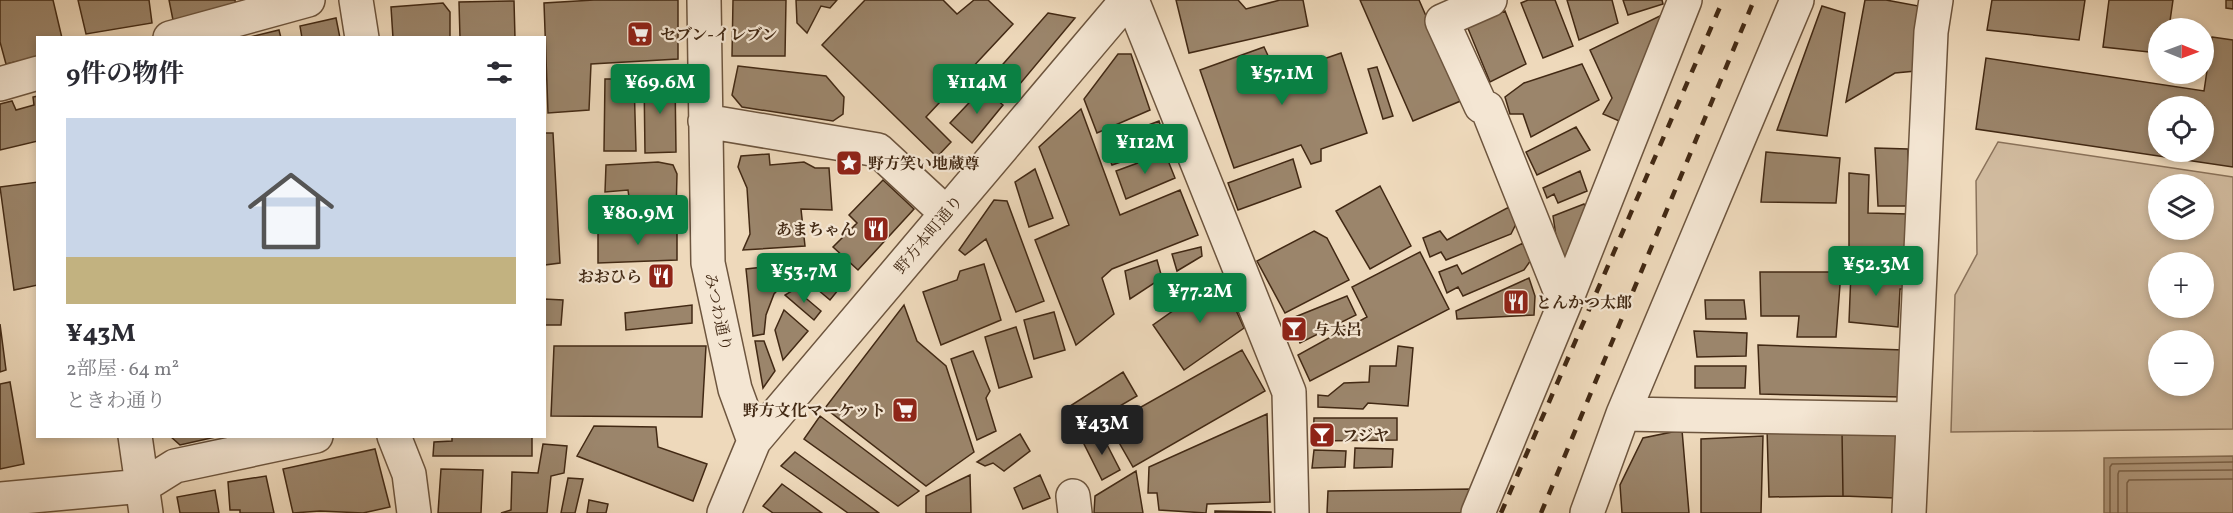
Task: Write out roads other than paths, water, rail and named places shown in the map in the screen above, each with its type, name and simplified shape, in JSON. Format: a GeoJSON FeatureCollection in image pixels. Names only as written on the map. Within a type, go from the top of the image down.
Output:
{"type":"FeatureCollection","features":[{"type":"Feature","properties":{"kind":"street"},"geometry":{"type":"LineString","coordinates":[[177,36],[308,0]]}},
{"type":"Feature","properties":{"kind":"street"},"geometry":{"type":"LineString","coordinates":[[356,0],[362,36]]}},
{"type":"Feature","properties":{"kind":"street","name":"みつわ通り"},"geometry":{"type":"LineString","coordinates":[[704,0],[708,263],[735,389],[754,441]]}},
{"type":"Feature","properties":{"kind":"street","name":"野方本町通り"},"geometry":{"type":"LineString","coordinates":[[724,513],[754,441],[1127,0]]}},
{"type":"Feature","properties":{"kind":"street"},"geometry":{"type":"LineString","coordinates":[[1132,0],[1289,392],[1292,513]]}},
{"type":"Feature","properties":{"kind":"street"},"geometry":{"type":"LineString","coordinates":[[1490,0],[1442,21],[1480,106],[1487,108],[1565,303]]}},
{"type":"Feature","properties":{"kind":"street"},"geometry":{"type":"LineString","coordinates":[[1478,513],[1565,303],[1685,0]]}},
{"type":"Feature","properties":{"kind":"street"},"geometry":{"type":"LineString","coordinates":[[1587,513],[1623,414],[1797,0]]}},
{"type":"Feature","properties":{"kind":"street"},"geometry":{"type":"LineString","coordinates":[[1909,513],[1931,32],[1936,0]]}},
{"type":"Feature","properties":{"kind":"street"},"geometry":{"type":"LineString","coordinates":[[0,84],[36,75]]}},
{"type":"Feature","properties":{"kind":"street"},"geometry":{"type":"LineString","coordinates":[[705,121],[878,150],[946,213]]}},
{"type":"Feature","properties":{"kind":"street"},"geometry":{"type":"LineString","coordinates":[[1623,414],[1913,419]]}},
{"type":"Feature","properties":{"kind":"street"},"geometry":{"type":"LineString","coordinates":[[135,438],[145,500]]}},
{"type":"Feature","properties":{"kind":"street"},"geometry":{"type":"LineString","coordinates":[[0,499],[145,500],[175,466],[307,438]]}},
{"type":"Feature","properties":{"kind":"street"},"geometry":{"type":"LineString","coordinates":[[395,438],[409,474],[414,513]]}},
{"type":"Feature","properties":{"kind":"water"},"geometry":{"type":"Polygon","coordinates":[[[2233,456],[2233,513],[2104,513],[2104,458],[2233,456]]]}},
{"type":"Feature","properties":{"kind":"railway"},"geometry":{"type":"LineString","coordinates":[[1501,513],[1723,0]]}},
{"type":"Feature","properties":{"kind":"railway"},"geometry":{"type":"LineString","coordinates":[[1541,513],[1754,0]]}},
{"type":"Feature","properties":{"kind":"place","name":"セブン-イレブン"},"geometry":{"type":"Point","coordinates":[640,34]}},
{"type":"Feature","properties":{"kind":"place","name":"野方笑い地蔵尊"},"geometry":{"type":"Point","coordinates":[849,163]}},
{"type":"Feature","properties":{"kind":"place","name":"あまちゃん"},"geometry":{"type":"Point","coordinates":[876,229]}},
{"type":"Feature","properties":{"kind":"place","name":"おおひら"},"geometry":{"type":"Point","coordinates":[661,276]}},
{"type":"Feature","properties":{"kind":"place","name":"とんかつ太郎"},"geometry":{"type":"Point","coordinates":[1516,302]}},
{"type":"Feature","properties":{"kind":"place","name":"与太呂"},"geometry":{"type":"Point","coordinates":[1294,329]}},
{"type":"Feature","properties":{"kind":"place","name":"野方文化マーケット"},"geometry":{"type":"Point","coordinates":[905,410]}},
{"type":"Feature","properties":{"kind":"place","name":"フジヤ"},"geometry":{"type":"Point","coordinates":[1322,435]}}]}
